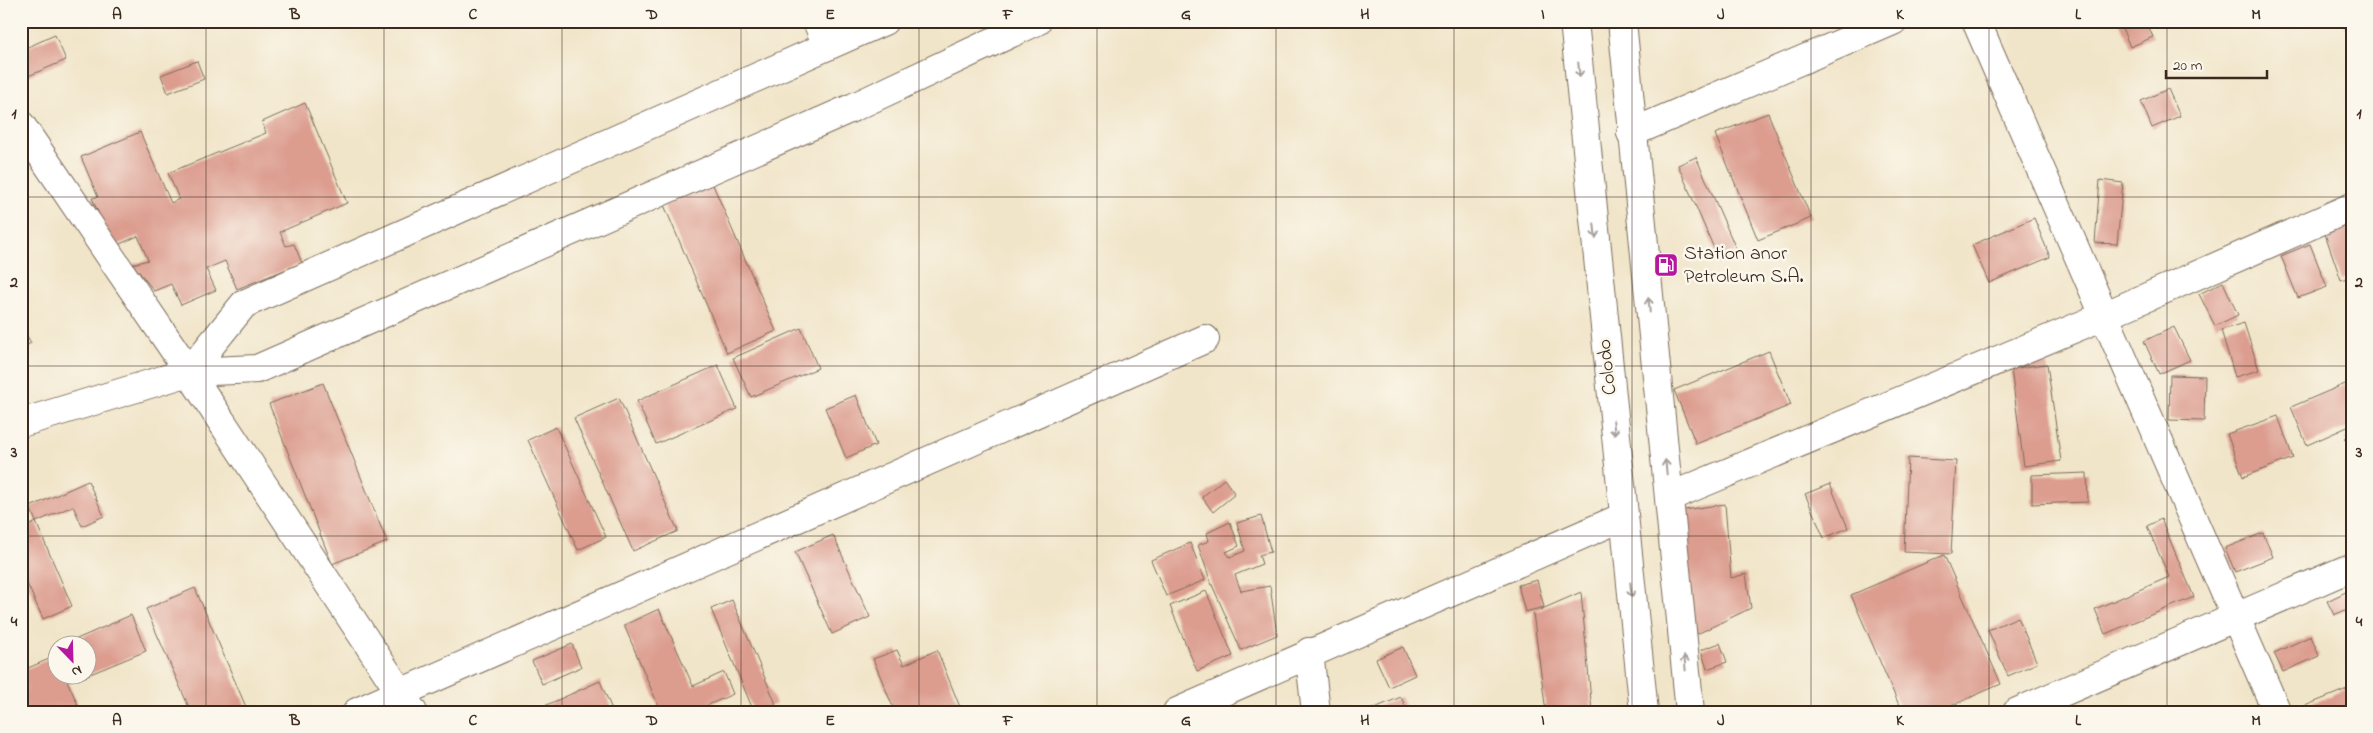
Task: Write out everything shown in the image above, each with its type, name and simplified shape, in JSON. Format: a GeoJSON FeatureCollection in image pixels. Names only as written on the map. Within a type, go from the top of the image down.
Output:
{"type":"FeatureCollection","features":[{"type":"Feature","properties":{"kind":"street"},"geometry":{"type":"LineString","coordinates":[[817,21],[827,46]]}},
{"type":"Feature","properties":{"kind":"street"},"geometry":{"type":"LineString","coordinates":[[189,372],[244,304],[884,21]]}},
{"type":"Feature","properties":{"kind":"street"},"geometry":{"type":"LineString","coordinates":[[21,423],[189,372],[257,369],[854,107],[1037,21]]}},
{"type":"Feature","properties":{"kind":"street","name":"Colodo"},"geometry":{"type":"LineString","coordinates":[[1574,21],[1622,516],[1644,712]]}},
{"type":"Feature","properties":{"kind":"street"},"geometry":{"type":"LineString","coordinates":[[1622,21],[1631,133],[1690,712]]}},
{"type":"Feature","properties":{"kind":"street"},"geometry":{"type":"LineString","coordinates":[[1631,133],[1893,21]]}},
{"type":"Feature","properties":{"kind":"street"},"geometry":{"type":"LineString","coordinates":[[1976,21],[2277,712]]}},
{"type":"Feature","properties":{"kind":"street"},"geometry":{"type":"LineString","coordinates":[[21,124],[189,372],[406,702]]}},
{"type":"Feature","properties":{"kind":"street"},"geometry":{"type":"LineString","coordinates":[[1669,497],[2104,316],[2352,206]]}},
{"type":"Feature","properties":{"kind":"street"},"geometry":{"type":"LineString","coordinates":[[357,712],[406,702],[1205,339]]}},
{"type":"Feature","properties":{"kind":"street"},"geometry":{"type":"LineString","coordinates":[[1177,712],[1309,652],[1622,516]]}},
{"type":"Feature","properties":{"kind":"street"},"geometry":{"type":"LineString","coordinates":[[2017,712],[2352,567]]}},
{"type":"Feature","properties":{"kind":"street"},"geometry":{"type":"LineString","coordinates":[[1309,652],[1316,712]]}},
{"type":"Feature","properties":{"kind":"building"},"geometry":{"type":"Polygon","coordinates":[[[2119,21],[2146,21],[2153,37],[2130,47],[2119,21]]]}},
{"type":"Feature","properties":{"kind":"building"},"geometry":{"type":"Polygon","coordinates":[[[2343,21],[2352,21],[2352,42],[2343,21]]]}},
{"type":"Feature","properties":{"kind":"building"},"geometry":{"type":"Polygon","coordinates":[[[55,35],[66,60],[26,77],[21,65],[21,50],[55,35]]]}},
{"type":"Feature","properties":{"kind":"building"},"geometry":{"type":"Polygon","coordinates":[[[197,61],[204,79],[168,93],[161,75],[197,61]]]}},
{"type":"Feature","properties":{"kind":"building"},"geometry":{"type":"Polygon","coordinates":[[[2168,89],[2180,116],[2152,128],[2141,101],[2168,89]]]}},
{"type":"Feature","properties":{"kind":"building"},"geometry":{"type":"Polygon","coordinates":[[[305,103],[347,203],[280,232],[286,246],[294,244],[302,263],[237,289],[225,261],[206,269],[216,290],[181,305],[171,284],[154,291],[133,264],[148,260],[138,236],[113,247],[92,198],[98,197],[81,157],[140,132],[171,203],[179,199],[168,173],[266,133],[262,122],[305,103]]]}},
{"type":"Feature","properties":{"kind":"building"},"geometry":{"type":"Polygon","coordinates":[[[1768,113],[1811,218],[1758,240],[1715,134],[1768,113]]]}},
{"type":"Feature","properties":{"kind":"building"},"geometry":{"type":"Polygon","coordinates":[[[1696,157],[1737,251],[1719,260],[1678,165],[1696,157]]]}},
{"type":"Feature","properties":{"kind":"building"},"geometry":{"type":"Polygon","coordinates":[[[2100,180],[2123,183],[2117,244],[2095,243],[2100,180]]]}},
{"type":"Feature","properties":{"kind":"building"},"geometry":{"type":"Polygon","coordinates":[[[713,185],[776,331],[727,353],[664,205],[713,185]]]}},
{"type":"Feature","properties":{"kind":"building"},"geometry":{"type":"Polygon","coordinates":[[[2034,218],[2050,257],[1989,283],[1972,245],[2034,218]]]}},
{"type":"Feature","properties":{"kind":"building"},"geometry":{"type":"Polygon","coordinates":[[[2349,225],[2352,232],[2352,276],[2341,280],[2325,234],[2349,225]]]}},
{"type":"Feature","properties":{"kind":"building"},"geometry":{"type":"Polygon","coordinates":[[[2310,244],[2327,287],[2298,298],[2281,256],[2310,244]]]}},
{"type":"Feature","properties":{"kind":"building"},"geometry":{"type":"Polygon","coordinates":[[[2223,282],[2238,315],[2215,326],[2199,294],[2223,282]]]}},
{"type":"Feature","properties":{"kind":"building"},"geometry":{"type":"Polygon","coordinates":[[[2244,323],[2259,370],[2235,377],[2221,330],[2244,323]]]}},
{"type":"Feature","properties":{"kind":"building"},"geometry":{"type":"Polygon","coordinates":[[[21,325],[31,343],[21,348],[21,325]]]}},
{"type":"Feature","properties":{"kind":"building"},"geometry":{"type":"Polygon","coordinates":[[[2174,327],[2190,360],[2159,374],[2144,341],[2174,327]]]}},
{"type":"Feature","properties":{"kind":"building"},"geometry":{"type":"Polygon","coordinates":[[[801,328],[818,368],[751,397],[733,358],[801,328]]]}},
{"type":"Feature","properties":{"kind":"building"},"geometry":{"type":"Polygon","coordinates":[[[1769,351],[1791,405],[1696,444],[1674,390],[1769,351]]]}},
{"type":"Feature","properties":{"kind":"building"},"geometry":{"type":"Polygon","coordinates":[[[2047,364],[2061,461],[2024,466],[2011,369],[2047,364]]]}},
{"type":"Feature","properties":{"kind":"building"},"geometry":{"type":"Polygon","coordinates":[[[718,365],[737,409],[656,444],[637,401],[718,365]]]}},
{"type":"Feature","properties":{"kind":"building"},"geometry":{"type":"Polygon","coordinates":[[[2170,375],[2205,376],[2204,421],[2169,420],[2170,375]]]}},
{"type":"Feature","properties":{"kind":"building"},"geometry":{"type":"Polygon","coordinates":[[[2352,381],[2352,425],[2307,445],[2291,407],[2352,381]]]}},
{"type":"Feature","properties":{"kind":"building"},"geometry":{"type":"Polygon","coordinates":[[[323,383],[387,542],[332,564],[269,404],[323,383]]]}},
{"type":"Feature","properties":{"kind":"building"},"geometry":{"type":"Polygon","coordinates":[[[856,395],[876,445],[846,458],[825,408],[856,395]]]}},
{"type":"Feature","properties":{"kind":"building"},"geometry":{"type":"Polygon","coordinates":[[[619,398],[678,531],[633,551],[574,418],[619,398]]]}},
{"type":"Feature","properties":{"kind":"building"},"geometry":{"type":"Polygon","coordinates":[[[2278,416],[2293,458],[2243,477],[2227,434],[2278,416]]]}},
{"type":"Feature","properties":{"kind":"building"},"geometry":{"type":"Polygon","coordinates":[[[556,427],[606,537],[578,550],[528,440],[556,427]]]}},
{"type":"Feature","properties":{"kind":"building"},"geometry":{"type":"Polygon","coordinates":[[[2352,435],[2352,455],[2345,438],[2352,435]]]}},
{"type":"Feature","properties":{"kind":"building"},"geometry":{"type":"Polygon","coordinates":[[[1908,458],[1956,461],[1951,554],[1904,552],[1908,458]]]}},
{"type":"Feature","properties":{"kind":"building"},"geometry":{"type":"Polygon","coordinates":[[[2087,473],[2088,502],[2032,504],[2032,475],[2087,473]]]}},
{"type":"Feature","properties":{"kind":"building"},"geometry":{"type":"Polygon","coordinates":[[[1224,479],[1235,494],[1213,512],[1202,497],[1224,479]]]}},
{"type":"Feature","properties":{"kind":"building"},"geometry":{"type":"Polygon","coordinates":[[[88,481],[104,516],[82,526],[73,506],[36,522],[30,507],[88,481]]]}},
{"type":"Feature","properties":{"kind":"building"},"geometry":{"type":"Polygon","coordinates":[[[1830,484],[1848,528],[1824,538],[1805,494],[1830,484]]]}},
{"type":"Feature","properties":{"kind":"building"},"geometry":{"type":"Polygon","coordinates":[[[1725,504],[1731,578],[1746,574],[1751,608],[1693,636],[1684,510],[1725,504]]]}},
{"type":"Feature","properties":{"kind":"building"},"geometry":{"type":"Polygon","coordinates":[[[1261,516],[1271,552],[1259,555],[1262,564],[1235,575],[1241,591],[1270,586],[1277,635],[1241,650],[1212,585],[1198,545],[1209,541],[1207,533],[1230,522],[1239,546],[1226,552],[1230,557],[1245,551],[1237,523],[1261,516]]]}},
{"type":"Feature","properties":{"kind":"building"},"geometry":{"type":"Polygon","coordinates":[[[2161,519],[2194,597],[2105,634],[2095,609],[2169,577],[2147,526],[2161,519]]]}},
{"type":"Feature","properties":{"kind":"building"},"geometry":{"type":"Polygon","coordinates":[[[36,522],[72,606],[43,619],[21,570],[21,530],[36,522]]]}},
{"type":"Feature","properties":{"kind":"building"},"geometry":{"type":"Polygon","coordinates":[[[2263,533],[2273,557],[2235,572],[2225,548],[2263,533]]]}},
{"type":"Feature","properties":{"kind":"building"},"geometry":{"type":"Polygon","coordinates":[[[833,535],[870,617],[832,634],[795,552],[833,535]]]}},
{"type":"Feature","properties":{"kind":"building"},"geometry":{"type":"Polygon","coordinates":[[[1190,543],[1205,580],[1166,596],[1151,560],[1190,543]]]}},
{"type":"Feature","properties":{"kind":"building"},"geometry":{"type":"Polygon","coordinates":[[[1944,555],[2001,684],[1937,712],[1902,712],[1851,595],[1944,555]]]}},
{"type":"Feature","properties":{"kind":"building"},"geometry":{"type":"Polygon","coordinates":[[[1537,580],[1544,607],[1525,612],[1518,585],[1537,580]]]}},
{"type":"Feature","properties":{"kind":"building"},"geometry":{"type":"Polygon","coordinates":[[[195,588],[246,707],[235,712],[191,712],[146,609],[195,588]]]}},
{"type":"Feature","properties":{"kind":"building"},"geometry":{"type":"Polygon","coordinates":[[[2352,589],[2352,607],[2334,615],[2327,601],[2352,589]]]}},
{"type":"Feature","properties":{"kind":"building"},"geometry":{"type":"Polygon","coordinates":[[[1206,591],[1233,656],[1197,671],[1170,606],[1206,591]]]}},
{"type":"Feature","properties":{"kind":"building"},"geometry":{"type":"Polygon","coordinates":[[[1581,592],[1592,712],[1546,712],[1533,613],[1581,592]]]}},
{"type":"Feature","properties":{"kind":"building"},"geometry":{"type":"Polygon","coordinates":[[[732,600],[776,704],[757,712],[754,712],[711,609],[732,600]]]}},
{"type":"Feature","properties":{"kind":"building"},"geometry":{"type":"Polygon","coordinates":[[[659,609],[693,686],[724,672],[733,694],[706,706],[708,712],[661,712],[624,625],[659,609]]]}},
{"type":"Feature","properties":{"kind":"building"},"geometry":{"type":"Polygon","coordinates":[[[131,615],[146,651],[98,671],[98,636],[84,636],[131,615]]]}},
{"type":"Feature","properties":{"kind":"building"},"geometry":{"type":"Polygon","coordinates":[[[2018,617],[2037,663],[2008,676],[1988,630],[2018,617]]]}},
{"type":"Feature","properties":{"kind":"building"},"geometry":{"type":"Polygon","coordinates":[[[2311,636],[2319,656],[2283,672],[2274,653],[2311,636]]]}},
{"type":"Feature","properties":{"kind":"building"},"geometry":{"type":"Polygon","coordinates":[[[1720,643],[1727,662],[1707,669],[1701,650],[1720,643]]]}},
{"type":"Feature","properties":{"kind":"building"},"geometry":{"type":"Polygon","coordinates":[[[572,644],[581,667],[542,684],[532,661],[572,644]]]}},
{"type":"Feature","properties":{"kind":"building"},"geometry":{"type":"Polygon","coordinates":[[[1403,647],[1415,675],[1389,687],[1376,659],[1403,647]]]}},
{"type":"Feature","properties":{"kind":"building"},"geometry":{"type":"Polygon","coordinates":[[[897,650],[904,665],[937,650],[962,712],[895,712],[873,659],[897,650]]]}},
{"type":"Feature","properties":{"kind":"building"},"geometry":{"type":"Polygon","coordinates":[[[48,659],[48,686],[69,686],[78,705],[62,712],[21,712],[21,671],[48,659]]]}},
{"type":"Feature","properties":{"kind":"building"},"geometry":{"type":"Polygon","coordinates":[[[600,681],[613,712],[531,712],[600,681]]]}},
{"type":"Feature","properties":{"kind":"building"},"geometry":{"type":"Polygon","coordinates":[[[2352,687],[2352,712],[2301,712],[2300,708],[2352,687]]]}},
{"type":"Feature","properties":{"kind":"building"},"geometry":{"type":"Polygon","coordinates":[[[1401,697],[1408,712],[1365,712],[1401,697]]]}},
{"type":"Feature","properties":{"kind":"place","name":"Station anor Petroleum S.A."},"geometry":{"type":"Point","coordinates":[1666,265]}}]}
